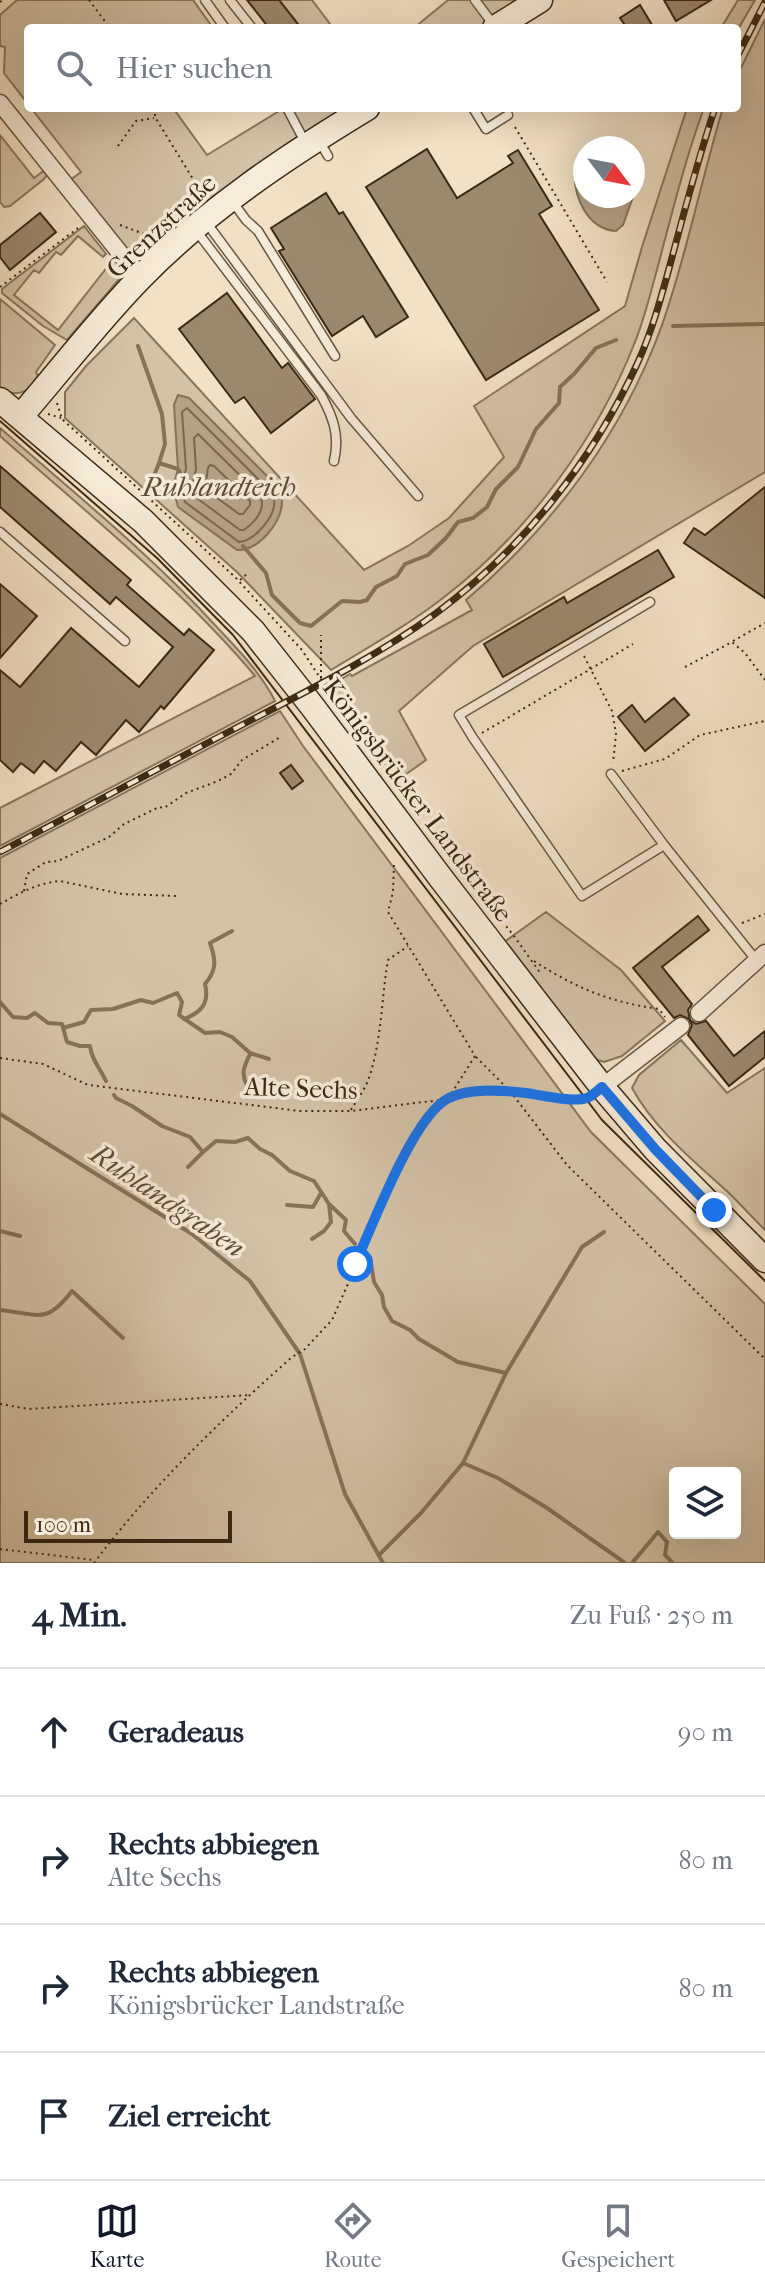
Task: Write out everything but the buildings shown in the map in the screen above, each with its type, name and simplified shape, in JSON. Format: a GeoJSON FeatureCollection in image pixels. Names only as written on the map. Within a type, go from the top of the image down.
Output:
{"type":"FeatureCollection","features":[{"type":"Feature","properties":{"kind":"main road"},"geometry":{"type":"LineString","coordinates":[[501,24],[540,0]]}},
{"type":"Feature","properties":{"kind":"main road","name":"Grenzstraße"},"geometry":{"type":"LineString","coordinates":[[20,417],[140,278],[175,246],[229,200],[317,146],[362,112]]}},
{"type":"Feature","properties":{"kind":"main road","name":"Königsbrücker Landstraße"},"geometry":{"type":"LineString","coordinates":[[0,400],[143,521],[253,631],[602,1087],[655,1149],[765,1260]]}},
{"type":"Feature","properties":{"kind":"street"},"geometry":{"type":"LineString","coordinates":[[0,103],[140,278]]}},
{"type":"Feature","properties":{"kind":"street"},"geometry":{"type":"LineString","coordinates":[[699,1013],[760,956]]}},
{"type":"Feature","properties":{"kind":"street"},"geometry":{"type":"LineString","coordinates":[[602,1087],[681,1026]]}},
{"type":"Feature","properties":{"kind":"lane"},"geometry":{"type":"LineString","coordinates":[[205,0],[222,24]]}},
{"type":"Feature","properties":{"kind":"lane"},"geometry":{"type":"LineString","coordinates":[[230,0],[249,24]]}},
{"type":"Feature","properties":{"kind":"lane"},"geometry":{"type":"LineString","coordinates":[[475,0],[492,24]]}},
{"type":"Feature","properties":{"kind":"lane"},"geometry":{"type":"LineString","coordinates":[[290,112],[317,146]]}},
{"type":"Feature","properties":{"kind":"lane"},"geometry":{"type":"LineString","coordinates":[[475,112],[486,129],[508,115]]}},
{"type":"Feature","properties":{"kind":"lane"},"geometry":{"type":"LineString","coordinates":[[229,200],[258,231],[335,356]]}},
{"type":"Feature","properties":{"kind":"lane"},"geometry":{"type":"LineString","coordinates":[[200,224],[321,395],[333,418],[338,445],[334,461]]}},
{"type":"Feature","properties":{"kind":"lane"},"geometry":{"type":"LineString","coordinates":[[200,224],[351,418],[418,496]]}},
{"type":"Feature","properties":{"kind":"lane"},"geometry":{"type":"LineString","coordinates":[[0,532],[125,641]]}},
{"type":"Feature","properties":{"kind":"lane"},"geometry":{"type":"LineString","coordinates":[[650,602],[459,715],[582,896],[664,845]]}},
{"type":"Feature","properties":{"kind":"lane"},"geometry":{"type":"LineString","coordinates":[[611,774],[729,927],[760,956]]}},
{"type":"Feature","properties":{"kind":"path"},"geometry":{"type":"LineString","coordinates":[[89,0],[107,24]]}},
{"type":"Feature","properties":{"kind":"path"},"geometry":{"type":"LineString","coordinates":[[155,112],[155,117],[196,184],[229,200]]}},
{"type":"Feature","properties":{"kind":"path"},"geometry":{"type":"LineString","coordinates":[[508,115],[607,282]]}},
{"type":"Feature","properties":{"kind":"path"},"geometry":{"type":"LineString","coordinates":[[118,146],[136,121],[155,117]]}},
{"type":"Feature","properties":{"kind":"path"},"geometry":{"type":"LineString","coordinates":[[0,287],[92,217],[175,246]]}},
{"type":"Feature","properties":{"kind":"path"},"geometry":{"type":"LineString","coordinates":[[57,403],[62,419],[111,464]]}},
{"type":"Feature","properties":{"kind":"path"},"geometry":{"type":"LineString","coordinates":[[239,581],[247,574]]}},
{"type":"Feature","properties":{"kind":"path"},"geometry":{"type":"LineString","coordinates":[[685,667],[765,623]]}},
{"type":"Feature","properties":{"kind":"path"},"geometry":{"type":"LineString","coordinates":[[321,635],[321,679]]}},
{"type":"Feature","properties":{"kind":"path"},"geometry":{"type":"LineString","coordinates":[[732,642],[745,653],[765,680]]}},
{"type":"Feature","properties":{"kind":"path"},"geometry":{"type":"LineString","coordinates":[[579,644],[612,711],[616,734],[611,774],[665,759],[700,735],[765,721]]}},
{"type":"Feature","properties":{"kind":"path"},"geometry":{"type":"LineString","coordinates":[[473,738],[633,644]]}},
{"type":"Feature","properties":{"kind":"path"},"geometry":{"type":"LineString","coordinates":[[24,891],[27,874],[32,870],[109,837],[124,824],[218,781],[231,774],[242,760],[282,736]]}},
{"type":"Feature","properties":{"kind":"path"},"geometry":{"type":"LineString","coordinates":[[394,865],[393,892],[388,912],[475,1056],[510,1091],[567,1165],[765,1359]]}},
{"type":"Feature","properties":{"kind":"path"},"geometry":{"type":"LineString","coordinates":[[0,904],[24,891],[60,881],[122,894],[176,896]]}},
{"type":"Feature","properties":{"kind":"path"},"geometry":{"type":"LineString","coordinates":[[729,927],[765,914]]}},
{"type":"Feature","properties":{"kind":"path"},"geometry":{"type":"LineString","coordinates":[[351,1111],[367,1084],[382,1010],[388,960],[409,946]]}},
{"type":"Feature","properties":{"kind":"path"},"geometry":{"type":"LineString","coordinates":[[531,959],[587,992],[661,1012]]}},
{"type":"Feature","properties":{"kind":"path"},"geometry":{"type":"LineString","coordinates":[[0,1549],[95,1562],[166,1479],[225,1417],[305,1349],[332,1320],[412,1139],[430,1114],[448,1099],[475,1056]]}},
{"type":"Feature","properties":{"kind":"path","name":"Alte Sechs"},"geometry":{"type":"LineString","coordinates":[[0,1058],[43,1064],[88,1085],[300,1111],[351,1111],[448,1099],[477,1092],[510,1091],[586,1098],[602,1087]]}},
{"type":"Feature","properties":{"kind":"path"},"geometry":{"type":"LineString","coordinates":[[0,1404],[29,1409],[250,1395]]}},
{"type":"Feature","properties":{"kind":"shaded area"},"geometry":{"type":"Polygon","coordinates":[[[17,0],[193,0],[210,24],[24,24],[24,99],[4,73],[5,47],[0,46],[0,15],[17,0]]]}},
{"type":"Feature","properties":{"kind":"shaded area"},"geometry":{"type":"Polygon","coordinates":[[[279,0],[312,0],[330,24],[298,24],[279,0]]]}},
{"type":"Feature","properties":{"kind":"shaded area"},"geometry":{"type":"Polygon","coordinates":[[[448,0],[540,0],[501,24],[419,24],[448,0]]]}},
{"type":"Feature","properties":{"kind":"shaded area"},"geometry":{"type":"Polygon","coordinates":[[[738,0],[755,0],[741,24],[723,24],[738,0]]]}},
{"type":"Feature","properties":{"kind":"shaded area"},"geometry":{"type":"Polygon","coordinates":[[[765,19],[765,472],[473,646],[399,711],[426,760],[395,782],[344,715],[330,686],[472,610],[466,600],[528,541],[556,509],[606,440],[646,365],[662,325],[722,112],[741,112],[741,68],[765,19]]]}},
{"type":"Feature","properties":{"kind":"shaded area"},"geometry":{"type":"Polygon","coordinates":[[[34,112],[176,112],[207,155],[277,112],[361,112],[175,246],[132,261],[70,180],[81,172],[34,112]]]}},
{"type":"Feature","properties":{"kind":"shaded area"},"geometry":{"type":"Polygon","coordinates":[[[686,112],[703,112],[635,342],[602,413],[581,447],[533,512],[478,569],[420,615],[331,670],[238,573],[65,418],[65,392],[134,318],[364,570],[408,546],[449,518],[504,457],[474,406],[625,306],[686,112]]]}},
{"type":"Feature","properties":{"kind":"shaded area"},"geometry":{"type":"Polygon","coordinates":[[[0,135],[34,178],[46,169],[48,173],[10,206],[4,207],[0,202],[0,135]]]}},
{"type":"Feature","properties":{"kind":"shaded area"},"geometry":{"type":"Polygon","coordinates":[[[84,226],[106,254],[103,257],[78,236],[61,255],[56,252],[39,273],[34,270],[14,295],[58,330],[115,257],[127,270],[67,340],[43,326],[2,293],[2,289],[84,226]]]}},
{"type":"Feature","properties":{"kind":"shaded area"},"geometry":{"type":"Polygon","coordinates":[[[0,299],[55,345],[36,372],[39,378],[31,387],[17,393],[0,389],[0,299]]]}},
{"type":"Feature","properties":{"kind":"shaded area"},"geometry":{"type":"Polygon","coordinates":[[[0,428],[163,572],[248,661],[275,701],[0,846],[0,808],[255,676],[164,581],[0,436],[0,428]]]}},
{"type":"Feature","properties":{"kind":"shaded area"},"geometry":{"type":"Polygon","coordinates":[[[280,711],[591,1132],[765,1304],[765,1563],[0,1563],[0,858],[280,711]]]}},
{"type":"Feature","properties":{"kind":"shaded area"},"geometry":{"type":"Polygon","coordinates":[[[546,912],[621,970],[665,1021],[622,1056],[604,1062],[591,1058],[500,945],[546,912]]]}},
{"type":"Feature","properties":{"kind":"shaded area"},"geometry":{"type":"Polygon","coordinates":[[[681,1040],[727,1093],[765,1068],[765,1230],[664,1132],[632,1088],[639,1075],[681,1040]]]}},
{"type":"Feature","properties":{"kind":"water"},"geometry":{"type":"Polygon","coordinates":[[[629,208],[623,225],[616,231],[597,224],[584,210],[629,208]]]}},
{"type":"Feature","properties":{"kind":"water","name":"Ruhlandteich"},"geometry":{"type":"Polygon","coordinates":[[[178,395],[189,398],[274,483],[280,494],[281,509],[274,526],[253,546],[237,550],[178,507],[173,487],[178,469],[174,405],[178,395]]]}},
{"type":"Feature","properties":{"kind":"waterway","name":"Ruhlandgraben"},"geometry":{"type":"LineString","coordinates":[[673,326],[765,324]]}},
{"type":"Feature","properties":{"kind":"waterway","name":"Ruhlandgraben"},"geometry":{"type":"LineString","coordinates":[[243,546],[266,573],[272,595],[300,623],[311,626],[342,601],[367,600],[376,587],[397,576],[405,564],[428,555],[458,522],[473,518],[487,507],[496,489],[518,467],[536,429],[559,403],[560,387],[596,348],[616,340]]}},
{"type":"Feature","properties":{"kind":"waterway"},"geometry":{"type":"LineString","coordinates":[[138,346],[162,414],[165,444],[159,463]]}},
{"type":"Feature","properties":{"kind":"waterway","name":"Ruhlandgraben"},"geometry":{"type":"LineString","coordinates":[[149,489],[159,463],[180,472]]}},
{"type":"Feature","properties":{"kind":"waterway"},"geometry":{"type":"LineString","coordinates":[[184,1019],[199,1011],[205,1002],[205,984],[214,965],[210,943],[232,931]]}},
{"type":"Feature","properties":{"kind":"waterway"},"geometry":{"type":"LineString","coordinates":[[63,1028],[84,1022],[91,1010],[113,1009],[141,1000],[153,1003],[177,993],[182,1002],[179,1015],[205,1033],[220,1032],[232,1037],[250,1053],[269,1059]]}},
{"type":"Feature","properties":{"kind":"waterway"},"geometry":{"type":"LineString","coordinates":[[0,1002],[13,1017],[27,1018],[35,1013],[48,1023],[62,1024],[67,1042],[90,1046],[106,1081]]}},
{"type":"Feature","properties":{"kind":"waterway"},"geometry":{"type":"LineString","coordinates":[[247,1085],[244,1073],[250,1054]]}},
{"type":"Feature","properties":{"kind":"waterway"},"geometry":{"type":"LineString","coordinates":[[114,1095],[162,1126],[190,1137],[203,1152],[216,1141],[235,1142],[248,1138],[290,1171],[314,1181],[329,1204],[346,1220],[344,1231],[355,1244]]}},
{"type":"Feature","properties":{"kind":"waterway","name":"Ruhlandgraben"},"geometry":{"type":"LineString","coordinates":[[0,1114],[192,1234],[250,1281],[300,1354],[345,1494],[383,1563]]}},
{"type":"Feature","properties":{"kind":"waterway"},"geometry":{"type":"LineString","coordinates":[[188,1167],[203,1152]]}},
{"type":"Feature","properties":{"kind":"waterway"},"geometry":{"type":"LineString","coordinates":[[287,1205],[313,1207],[321,1193]]}},
{"type":"Feature","properties":{"kind":"waterway"},"geometry":{"type":"LineString","coordinates":[[312,1239],[331,1222],[329,1204]]}},
{"type":"Feature","properties":{"kind":"waterway"},"geometry":{"type":"LineString","coordinates":[[0,1231],[20,1236]]}},
{"type":"Feature","properties":{"kind":"waterway"},"geometry":{"type":"LineString","coordinates":[[379,1555],[421,1513],[463,1463],[506,1373],[582,1247],[604,1232]]}},
{"type":"Feature","properties":{"kind":"waterway"},"geometry":{"type":"LineString","coordinates":[[370,1257],[374,1282],[392,1321],[458,1362],[506,1373]]}},
{"type":"Feature","properties":{"kind":"waterway"},"geometry":{"type":"LineString","coordinates":[[0,1310],[41,1315],[55,1309],[72,1291],[123,1338]]}},
{"type":"Feature","properties":{"kind":"waterway"},"geometry":{"type":"LineString","coordinates":[[463,1463],[498,1478],[547,1508],[625,1563]]}},
{"type":"Feature","properties":{"kind":"waterway"},"geometry":{"type":"LineString","coordinates":[[632,1563],[658,1532],[667,1542],[665,1555],[673,1563]]}},
{"type":"Feature","properties":{"kind":"tram line"},"geometry":{"type":"LineString","coordinates":[[0,421],[157,558],[233,635],[602,1120],[765,1281]]}},
{"type":"Feature","properties":{"kind":"railway"},"geometry":{"type":"LineString","coordinates":[[741,49],[765,2]]}},
{"type":"Feature","properties":{"kind":"railway"},"geometry":{"type":"LineString","coordinates":[[0,852],[387,646],[467,589],[526,532],[577,469],[620,399],[638,362],[660,302],[714,112]]}},
{"type":"Feature","properties":{"kind":"route"},"geometry":{"type":"LineString","coordinates":[[355,1264],[412,1139],[430,1114],[448,1099],[477,1092],[510,1091],[573,1099],[586,1098],[602,1087],[655,1149],[714,1210]]}}]}
